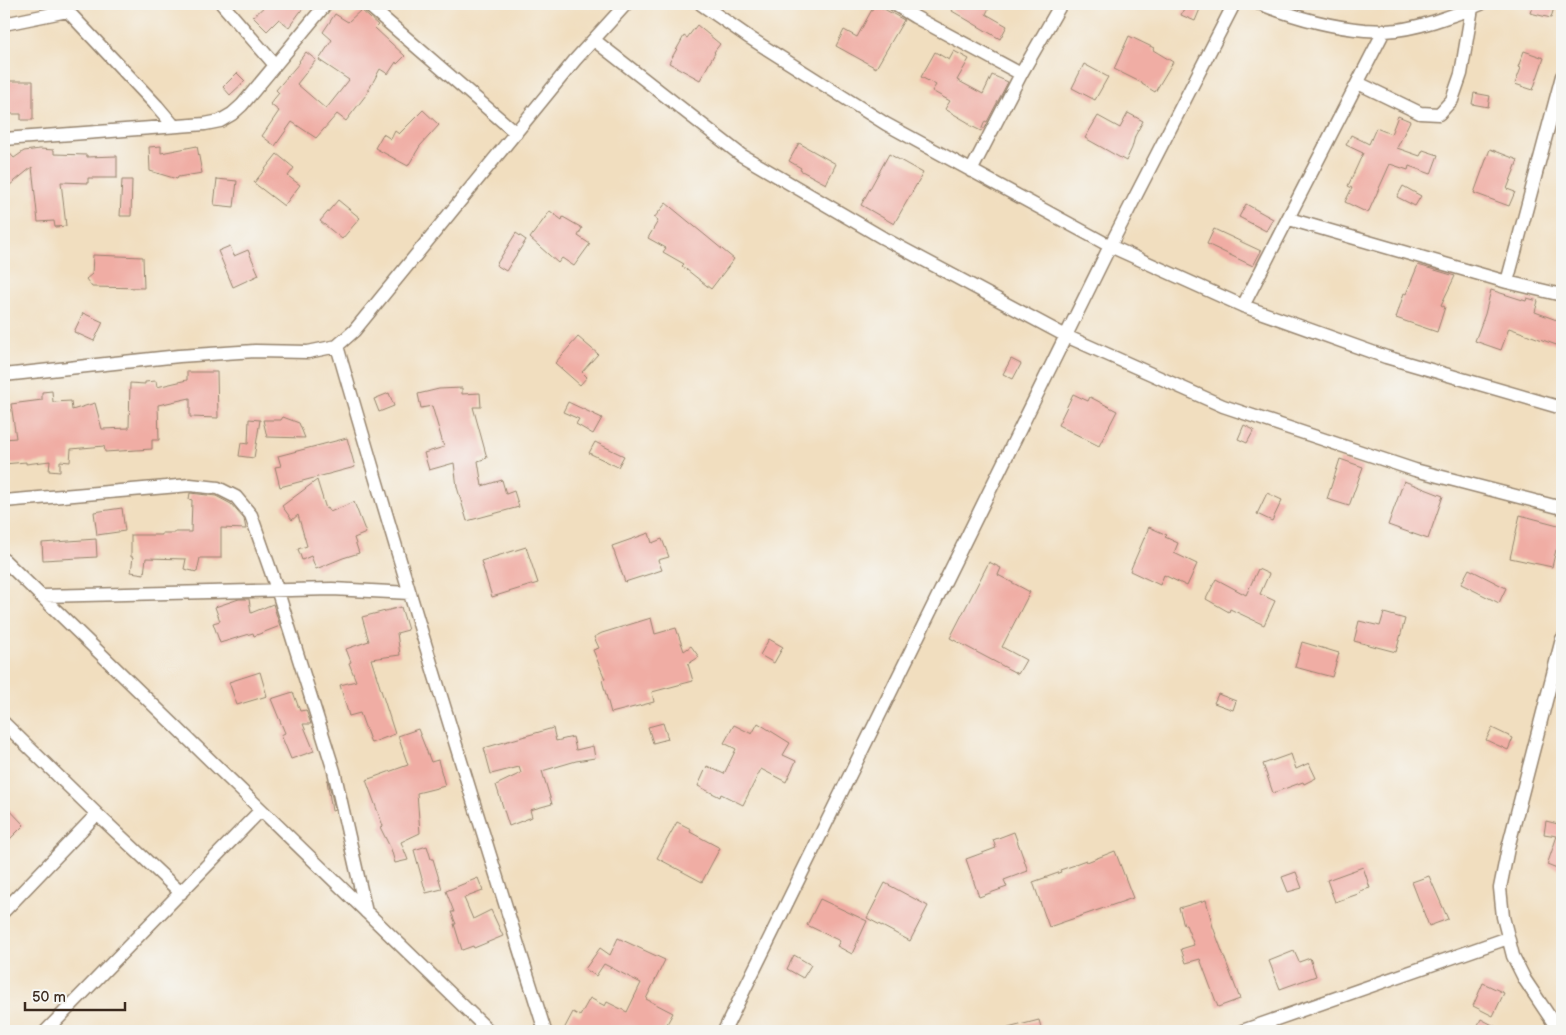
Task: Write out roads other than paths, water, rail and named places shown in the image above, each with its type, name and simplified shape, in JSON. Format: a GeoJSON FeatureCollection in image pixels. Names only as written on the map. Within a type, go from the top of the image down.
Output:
{"type":"FeatureCollection","features":[{"type":"Feature","properties":{"kind":"street"},"geometry":{"type":"LineString","coordinates":[[222,4],[275,65]]}},
{"type":"Feature","properties":{"kind":"street"},"geometry":{"type":"LineString","coordinates":[[4,139],[220,121],[242,105],[326,4]]}},
{"type":"Feature","properties":{"kind":"street"},"geometry":{"type":"LineString","coordinates":[[367,4],[516,133]]}},
{"type":"Feature","properties":{"kind":"street"},"geometry":{"type":"LineString","coordinates":[[4,375],[179,356],[255,352],[308,352],[337,346],[354,331],[516,133],[626,4]]}},
{"type":"Feature","properties":{"kind":"street"},"geometry":{"type":"LineString","coordinates":[[702,4],[750,38],[886,124],[1110,246],[1243,306],[1386,357],[1562,408]]}},
{"type":"Feature","properties":{"kind":"street"},"geometry":{"type":"LineString","coordinates":[[894,4],[1021,74]]}},
{"type":"Feature","properties":{"kind":"street"},"geometry":{"type":"LineString","coordinates":[[972,170],[1021,74],[1061,4]]}},
{"type":"Feature","properties":{"kind":"street"},"geometry":{"type":"LineString","coordinates":[[724,1031],[1110,246],[1234,4]]}},
{"type":"Feature","properties":{"kind":"street"},"geometry":{"type":"LineString","coordinates":[[1261,4],[1281,12],[1318,22],[1356,29],[1384,31],[1420,26],[1477,6]]}},
{"type":"Feature","properties":{"kind":"street"},"geometry":{"type":"LineString","coordinates":[[1358,83],[1420,113],[1439,114],[1452,100],[1461,74],[1477,6]]}},
{"type":"Feature","properties":{"kind":"street"},"geometry":{"type":"LineString","coordinates":[[4,24],[64,7],[174,126]]}},
{"type":"Feature","properties":{"kind":"street"},"geometry":{"type":"LineString","coordinates":[[1243,306],[1384,31]]}},
{"type":"Feature","properties":{"kind":"street"},"geometry":{"type":"LineString","coordinates":[[594,40],[741,155],[882,238],[1066,336],[1223,406],[1416,470],[1562,508]]}},
{"type":"Feature","properties":{"kind":"street"},"geometry":{"type":"LineString","coordinates":[[1506,282],[1562,76]]}},
{"type":"Feature","properties":{"kind":"street"},"geometry":{"type":"LineString","coordinates":[[1289,219],[1506,282],[1562,295]]}},
{"type":"Feature","properties":{"kind":"street"},"geometry":{"type":"LineString","coordinates":[[337,346],[410,593],[545,1031]]}},
{"type":"Feature","properties":{"kind":"street"},"geometry":{"type":"LineString","coordinates":[[4,501],[190,485],[218,488],[236,497],[251,515],[277,589],[334,770],[366,912]]}},
{"type":"Feature","properties":{"kind":"street"},"geometry":{"type":"LineString","coordinates":[[4,560],[489,1031]]}},
{"type":"Feature","properties":{"kind":"street"},"geometry":{"type":"LineString","coordinates":[[42,596],[277,589],[332,589],[410,593]]}},
{"type":"Feature","properties":{"kind":"street"},"geometry":{"type":"LineString","coordinates":[[1559,1031],[1525,980],[1513,956],[1503,917],[1500,888],[1508,848],[1562,638]]}},
{"type":"Feature","properties":{"kind":"street"},"geometry":{"type":"LineString","coordinates":[[4,723],[181,893]]}},
{"type":"Feature","properties":{"kind":"street"},"geometry":{"type":"LineString","coordinates":[[46,1031],[261,810]]}},
{"type":"Feature","properties":{"kind":"street"},"geometry":{"type":"LineString","coordinates":[[5,907],[97,814]]}},
{"type":"Feature","properties":{"kind":"street"},"geometry":{"type":"LineString","coordinates":[[1242,1031],[1508,938]]}}]}
